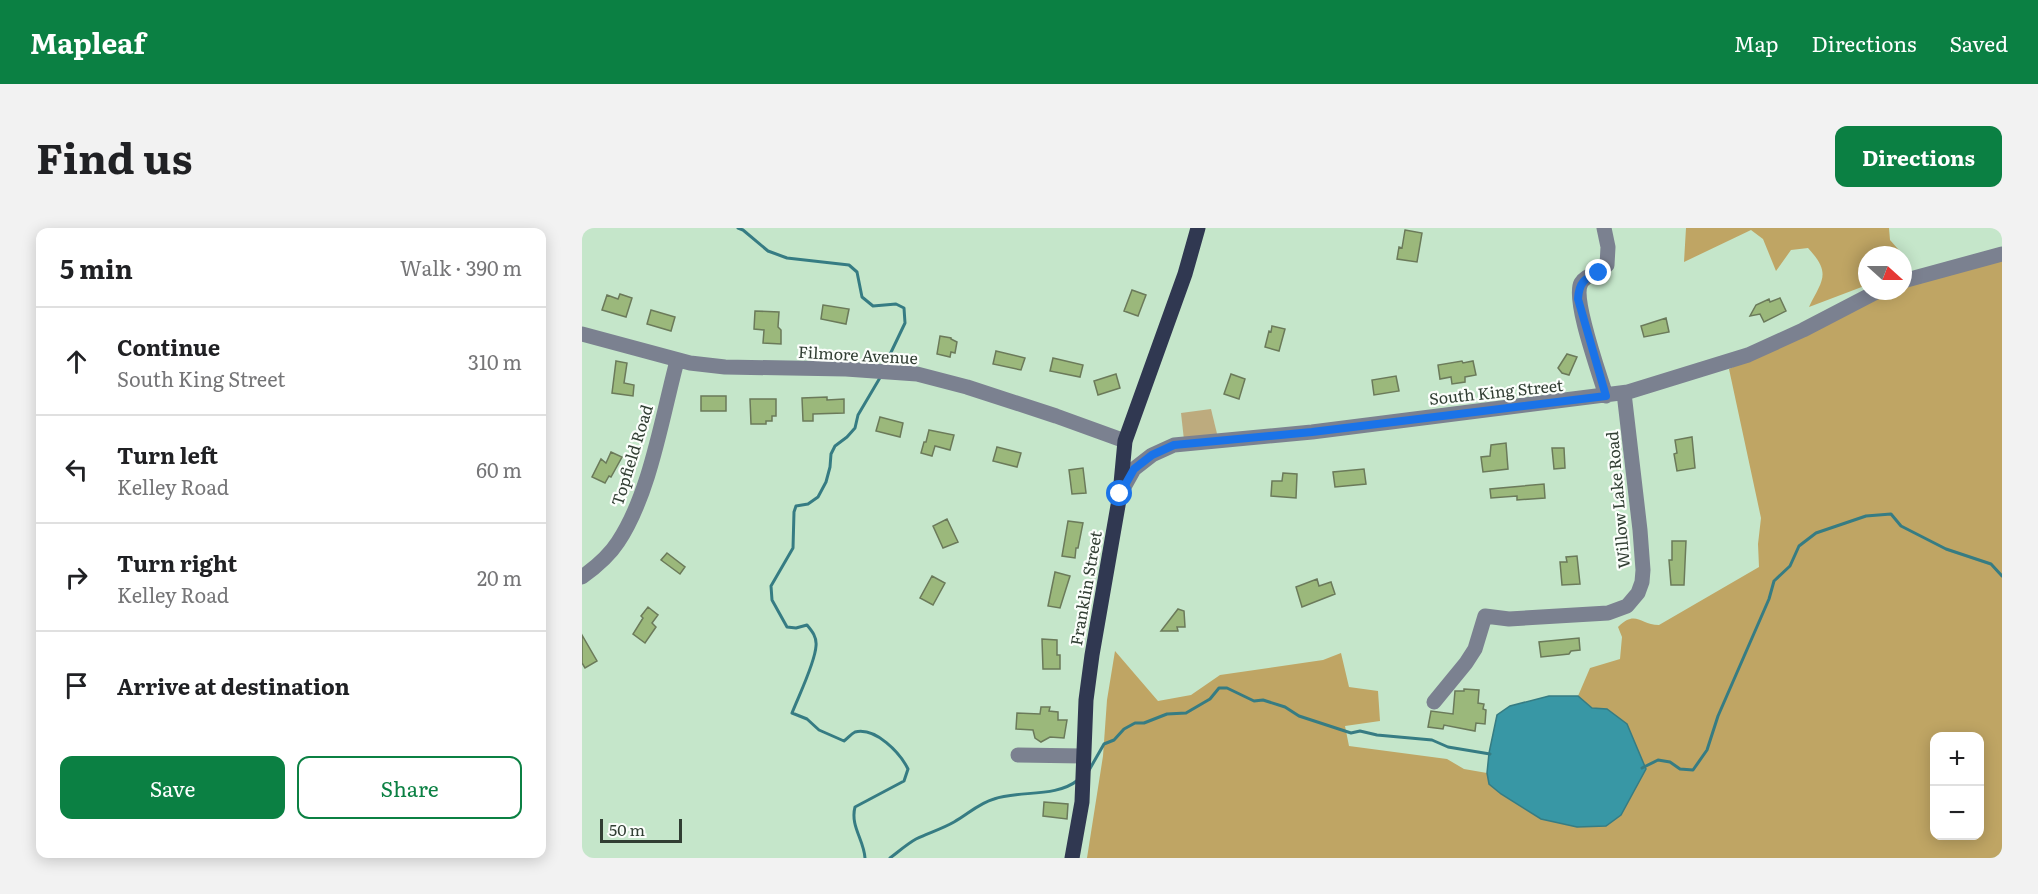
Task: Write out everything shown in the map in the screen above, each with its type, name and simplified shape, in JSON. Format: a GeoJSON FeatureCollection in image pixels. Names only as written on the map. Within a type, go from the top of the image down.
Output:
{"type":"FeatureCollection","features":[{"type":"Feature","properties":{"kind":"main road","name":"Franklin Street"},"geometry":{"type":"LineString","coordinates":[[1072,858],[1082,802],[1086,700],[1120,494],[1125,441],[1179,292],[1198,228]]}},
{"type":"Feature","properties":{"kind":"street"},"geometry":{"type":"LineString","coordinates":[[1604,228],[1608,248],[1607,265],[1599,273],[1583,280],[1578,299],[1606,396]]}},
{"type":"Feature","properties":{"kind":"street"},"geometry":{"type":"LineString","coordinates":[[1912,279],[2002,254]]}},
{"type":"Feature","properties":{"kind":"street","name":"South King Street"},"geometry":{"type":"LineString","coordinates":[[1120,494],[1134,469],[1152,455],[1174,445],[1312,432],[1624,393],[1748,355],[1861,300]]}},
{"type":"Feature","properties":{"kind":"street","name":"Filmore Avenue"},"geometry":{"type":"LineString","coordinates":[[582,334],[677,361],[725,367],[883,371],[933,377],[1056,416],[1125,441]]}},
{"type":"Feature","properties":{"kind":"street","name":"Topfield Road"},"geometry":{"type":"LineString","coordinates":[[582,577],[605,558],[619,541],[634,510],[650,463],[677,361]]}},
{"type":"Feature","properties":{"kind":"street","name":"Willow Lake Road"},"geometry":{"type":"LineString","coordinates":[[1434,702],[1475,649],[1485,616],[1509,620],[1608,613],[1627,606],[1638,592],[1642,582],[1640,530],[1624,393]]}},
{"type":"Feature","properties":{"kind":"street"},"geometry":{"type":"LineString","coordinates":[[1018,755],[1083,756]]}},
{"type":"Feature","properties":{"kind":"shaded area"},"geometry":{"type":"Polygon","coordinates":[[[1686,228],[1889,228],[1890,240],[1895,246],[1858,246],[1858,288],[1809,307],[1821,283],[1822,271],[1820,264],[1808,248],[1791,250],[1776,271],[1763,239],[1751,230],[1684,262],[1686,228]]]}},
{"type":"Feature","properties":{"kind":"shaded area"},"geometry":{"type":"Polygon","coordinates":[[[2002,260],[2002,858],[1087,858],[1103,756],[1107,700],[1115,651],[1158,701],[1191,695],[1220,675],[1323,660],[1341,653],[1349,687],[1378,691],[1380,721],[1345,726],[1349,746],[1447,759],[1464,769],[1487,773],[1489,784],[1541,819],[1577,827],[1606,826],[1621,815],[1607,709],[1592,708],[1578,696],[1590,668],[1620,659],[1622,637],[1618,627],[1629,619],[1634,618],[1659,625],[1759,567],[1758,544],[1761,518],[1729,369],[1872,300],[1912,300],[1912,285],[2002,260]]]}},
{"type":"Feature","properties":{"kind":"shaded area"},"geometry":{"type":"Polygon","coordinates":[[[1211,409],[1220,446],[1185,449],[1181,413],[1211,409]]]}},
{"type":"Feature","properties":{"kind":"water"},"geometry":{"type":"Polygon","coordinates":[[[1549,696],[1578,696],[1592,708],[1607,709],[1627,724],[1646,769],[1621,815],[1606,826],[1577,827],[1541,819],[1489,784],[1487,773],[1489,753],[1497,715],[1510,706],[1549,696]]]}},
{"type":"Feature","properties":{"kind":"building"},"geometry":{"type":"Polygon","coordinates":[[[1405,230],[1422,233],[1417,262],[1397,259],[1399,247],[1402,248],[1405,230]]]}},
{"type":"Feature","properties":{"kind":"building"},"geometry":{"type":"Polygon","coordinates":[[[1132,290],[1146,295],[1138,316],[1124,311],[1132,290]]]}},
{"type":"Feature","properties":{"kind":"building"},"geometry":{"type":"Polygon","coordinates":[[[620,294],[632,298],[626,317],[602,310],[607,295],[618,299],[620,294]]]}},
{"type":"Feature","properties":{"kind":"building"},"geometry":{"type":"Polygon","coordinates":[[[1780,298],[1786,311],[1764,322],[1760,314],[1750,316],[1756,305],[1769,299],[1770,302],[1780,298]]]}},
{"type":"Feature","properties":{"kind":"building"},"geometry":{"type":"Polygon","coordinates":[[[823,305],[849,309],[846,324],[821,319],[823,305]]]}},
{"type":"Feature","properties":{"kind":"building"},"geometry":{"type":"Polygon","coordinates":[[[651,310],[675,317],[671,331],[647,324],[651,310]]]}},
{"type":"Feature","properties":{"kind":"building"},"geometry":{"type":"Polygon","coordinates":[[[755,311],[779,312],[778,327],[781,330],[781,344],[763,343],[764,330],[754,329],[755,311]]]}},
{"type":"Feature","properties":{"kind":"building"},"geometry":{"type":"Polygon","coordinates":[[[1666,318],[1669,332],[1644,337],[1641,326],[1666,318]]]}},
{"type":"Feature","properties":{"kind":"building"},"geometry":{"type":"Polygon","coordinates":[[[1272,326],[1285,329],[1279,351],[1265,347],[1272,326]]]}},
{"type":"Feature","properties":{"kind":"building"},"geometry":{"type":"Polygon","coordinates":[[[940,336],[957,342],[955,353],[951,352],[950,357],[937,354],[940,336]]]}},
{"type":"Feature","properties":{"kind":"building"},"geometry":{"type":"Polygon","coordinates":[[[996,351],[1025,358],[1021,370],[993,364],[996,351]]]}},
{"type":"Feature","properties":{"kind":"building"},"geometry":{"type":"Polygon","coordinates":[[[1567,354],[1577,357],[1569,375],[1562,373],[1558,368],[1567,354]]]}},
{"type":"Feature","properties":{"kind":"building"},"geometry":{"type":"Polygon","coordinates":[[[1053,358],[1083,365],[1080,377],[1050,371],[1053,358]]]}},
{"type":"Feature","properties":{"kind":"building"},"geometry":{"type":"Polygon","coordinates":[[[616,361],[627,363],[624,383],[634,385],[633,396],[612,393],[616,361]]]}},
{"type":"Feature","properties":{"kind":"building"},"geometry":{"type":"Polygon","coordinates":[[[1462,361],[1463,363],[1473,361],[1476,375],[1465,377],[1465,382],[1452,384],[1451,377],[1440,379],[1438,365],[1462,361]]]}},
{"type":"Feature","properties":{"kind":"building"},"geometry":{"type":"Polygon","coordinates":[[[1116,374],[1120,388],[1098,395],[1094,381],[1116,374]]]}},
{"type":"Feature","properties":{"kind":"building"},"geometry":{"type":"Polygon","coordinates":[[[1231,374],[1245,379],[1239,399],[1224,394],[1231,374]]]}},
{"type":"Feature","properties":{"kind":"building"},"geometry":{"type":"Polygon","coordinates":[[[1396,376],[1399,391],[1374,395],[1372,380],[1396,376]]]}},
{"type":"Feature","properties":{"kind":"building"},"geometry":{"type":"Polygon","coordinates":[[[701,396],[726,396],[726,411],[701,411],[701,396]]]}},
{"type":"Feature","properties":{"kind":"building"},"geometry":{"type":"Polygon","coordinates":[[[827,397],[827,400],[844,399],[844,413],[813,414],[813,421],[803,421],[802,398],[827,397]]]}},
{"type":"Feature","properties":{"kind":"building"},"geometry":{"type":"Polygon","coordinates":[[[750,399],[776,399],[776,416],[772,416],[772,421],[766,421],[766,424],[751,424],[750,399]]]}},
{"type":"Feature","properties":{"kind":"building"},"geometry":{"type":"Polygon","coordinates":[[[880,417],[903,423],[900,437],[876,431],[880,417]]]}},
{"type":"Feature","properties":{"kind":"building"},"geometry":{"type":"Polygon","coordinates":[[[929,430],[954,435],[950,450],[935,446],[932,456],[921,453],[929,430]]]}},
{"type":"Feature","properties":{"kind":"building"},"geometry":{"type":"Polygon","coordinates":[[[1692,437],[1695,468],[1677,471],[1674,454],[1677,453],[1675,440],[1692,437]]]}},
{"type":"Feature","properties":{"kind":"building"},"geometry":{"type":"Polygon","coordinates":[[[1506,443],[1508,469],[1483,472],[1481,457],[1490,456],[1491,445],[1506,443]]]}},
{"type":"Feature","properties":{"kind":"building"},"geometry":{"type":"Polygon","coordinates":[[[997,447],[1021,453],[1017,467],[993,461],[997,447]]]}},
{"type":"Feature","properties":{"kind":"building"},"geometry":{"type":"Polygon","coordinates":[[[1552,448],[1564,448],[1565,468],[1554,469],[1552,448]]]}},
{"type":"Feature","properties":{"kind":"building"},"geometry":{"type":"Polygon","coordinates":[[[611,452],[622,457],[605,483],[592,477],[601,459],[606,463],[611,452]]]}},
{"type":"Feature","properties":{"kind":"building"},"geometry":{"type":"Polygon","coordinates":[[[1083,468],[1086,493],[1072,494],[1069,470],[1083,468]]]}},
{"type":"Feature","properties":{"kind":"building"},"geometry":{"type":"Polygon","coordinates":[[[1364,469],[1366,484],[1335,487],[1333,472],[1364,469]]]}},
{"type":"Feature","properties":{"kind":"building"},"geometry":{"type":"Polygon","coordinates":[[[1283,473],[1297,474],[1296,498],[1271,496],[1272,481],[1282,481],[1283,473]]]}},
{"type":"Feature","properties":{"kind":"building"},"geometry":{"type":"Polygon","coordinates":[[[1544,484],[1545,498],[1517,500],[1517,496],[1491,498],[1490,489],[1544,484]]]}},
{"type":"Feature","properties":{"kind":"building"},"geometry":{"type":"Polygon","coordinates":[[[947,519],[958,542],[943,548],[933,526],[947,519]]]}},
{"type":"Feature","properties":{"kind":"building"},"geometry":{"type":"Polygon","coordinates":[[[1068,521],[1083,523],[1075,558],[1062,556],[1068,521]]]}},
{"type":"Feature","properties":{"kind":"building"},"geometry":{"type":"Polygon","coordinates":[[[1672,541],[1686,541],[1684,585],[1671,585],[1669,560],[1672,560],[1672,541]]]}},
{"type":"Feature","properties":{"kind":"building"},"geometry":{"type":"Polygon","coordinates":[[[667,553],[685,567],[680,574],[661,560],[667,553]]]}},
{"type":"Feature","properties":{"kind":"building"},"geometry":{"type":"Polygon","coordinates":[[[1577,556],[1580,584],[1562,585],[1560,562],[1567,562],[1566,557],[1577,556]]]}},
{"type":"Feature","properties":{"kind":"building"},"geometry":{"type":"Polygon","coordinates":[[[1055,572],[1070,576],[1060,608],[1048,606],[1055,572]]]}},
{"type":"Feature","properties":{"kind":"building"},"geometry":{"type":"Polygon","coordinates":[[[932,576],[945,583],[933,605],[920,598],[932,576]]]}},
{"type":"Feature","properties":{"kind":"building"},"geometry":{"type":"Polygon","coordinates":[[[1317,579],[1319,586],[1331,582],[1335,594],[1302,607],[1296,587],[1317,579]]]}},
{"type":"Feature","properties":{"kind":"building"},"geometry":{"type":"Polygon","coordinates":[[[648,607],[658,615],[652,623],[656,627],[645,643],[633,634],[648,607]]]}},
{"type":"Feature","properties":{"kind":"building"},"geometry":{"type":"Polygon","coordinates":[[[1178,609],[1184,611],[1185,627],[1177,627],[1178,631],[1161,631],[1178,609]]]}},
{"type":"Feature","properties":{"kind":"building"},"geometry":{"type":"Polygon","coordinates":[[[582,635],[597,661],[585,668],[582,663],[582,635]]]}},
{"type":"Feature","properties":{"kind":"building"},"geometry":{"type":"Polygon","coordinates":[[[1579,638],[1580,650],[1571,651],[1569,654],[1541,657],[1539,642],[1579,638]]]}},
{"type":"Feature","properties":{"kind":"building"},"geometry":{"type":"Polygon","coordinates":[[[1042,639],[1057,640],[1060,669],[1043,669],[1042,639]]]}},
{"type":"Feature","properties":{"kind":"building"},"geometry":{"type":"Polygon","coordinates":[[[1464,689],[1479,690],[1478,703],[1484,704],[1483,709],[1486,710],[1485,724],[1476,723],[1475,731],[1444,725],[1443,729],[1428,727],[1431,711],[1453,714],[1455,691],[1464,691],[1464,689]]]}},
{"type":"Feature","properties":{"kind":"building"},"geometry":{"type":"Polygon","coordinates":[[[1041,707],[1050,707],[1049,711],[1058,712],[1058,720],[1067,720],[1064,738],[1050,737],[1041,742],[1035,738],[1033,730],[1016,729],[1017,713],[1040,714],[1041,707]]]}},
{"type":"Feature","properties":{"kind":"building"},"geometry":{"type":"Polygon","coordinates":[[[1044,802],[1068,804],[1067,819],[1043,816],[1044,802]]]}},
{"type":"Feature","properties":{"kind":"waterway"},"geometry":{"type":"LineString","coordinates":[[738,228],[768,251],[787,258],[849,265],[857,272],[862,297],[873,306],[896,304],[904,308],[905,323],[884,367]]}},
{"type":"Feature","properties":{"kind":"waterway"},"geometry":{"type":"LineString","coordinates":[[865,858],[854,820],[855,807],[904,781],[908,769],[893,749],[871,733],[855,732],[844,741],[819,730],[807,719],[792,713],[813,661],[816,640],[807,625],[796,628],[787,627],[772,600],[771,586],[793,548],[796,506],[808,504],[818,497],[826,482],[831,454],[835,446],[855,428],[858,415],[881,376]]}},
{"type":"Feature","properties":{"kind":"waterway"},"geometry":{"type":"LineString","coordinates":[[1642,768],[1658,760],[1670,762],[1680,769],[1693,770],[1707,750],[1718,716],[1769,599],[1774,581],[1790,566],[1799,546],[1816,533],[1866,516],[1891,514],[1901,526],[1946,549],[1991,564],[2002,576]]}},
{"type":"Feature","properties":{"kind":"waterway"},"geometry":{"type":"LineString","coordinates":[[1088,772],[1104,744],[1114,740],[1124,729],[1135,723],[1144,723],[1167,714],[1186,713],[1210,699],[1219,688],[1227,688],[1254,701],[1263,700],[1285,707],[1299,716],[1351,733],[1360,731],[1377,735],[1432,740],[1448,747],[1490,754]]}},
{"type":"Feature","properties":{"kind":"waterway"},"geometry":{"type":"LineString","coordinates":[[890,858],[916,839],[959,819],[989,801],[1004,796],[1048,792],[1069,786],[1078,780]]}},
{"type":"Feature","properties":{"kind":"route"},"geometry":{"type":"LineString","coordinates":[[1120,494],[1134,469],[1152,455],[1174,445],[1312,432],[1606,396],[1578,299],[1583,280],[1599,273]]}}]}
